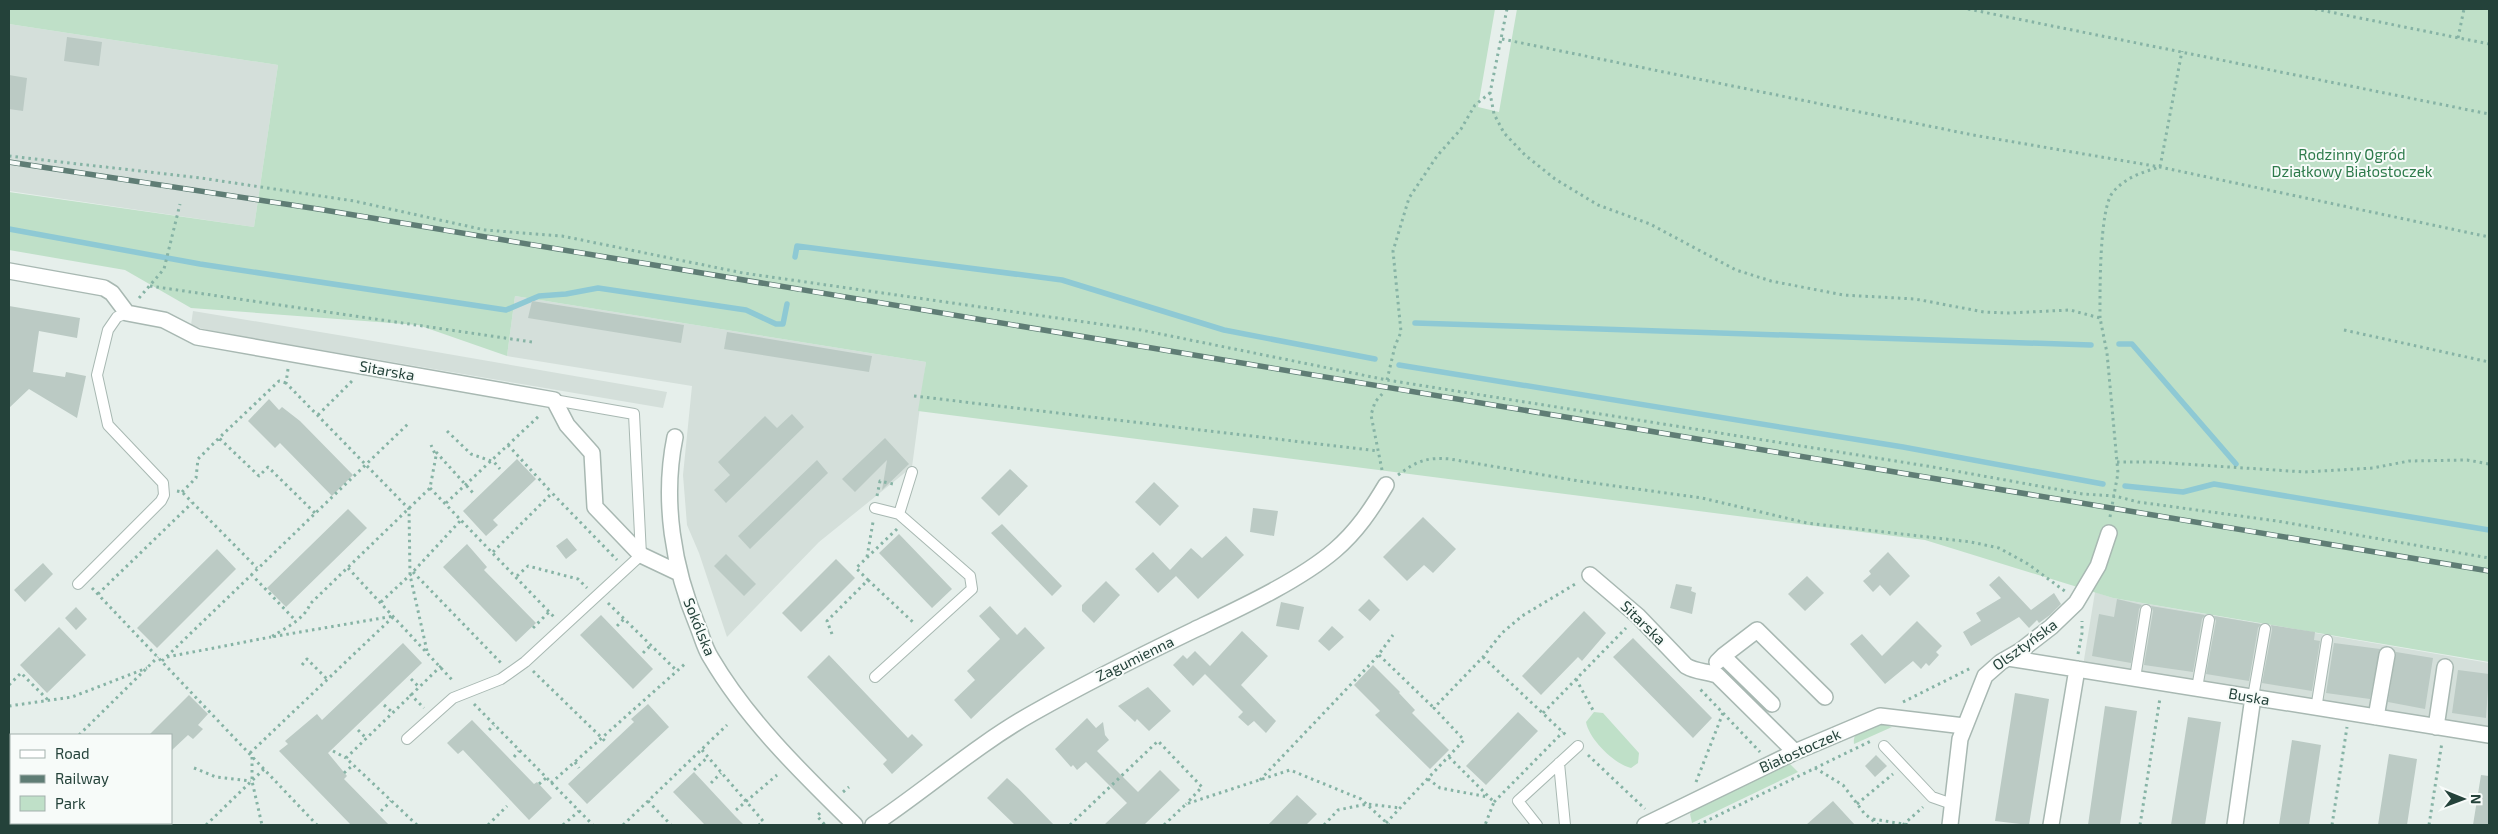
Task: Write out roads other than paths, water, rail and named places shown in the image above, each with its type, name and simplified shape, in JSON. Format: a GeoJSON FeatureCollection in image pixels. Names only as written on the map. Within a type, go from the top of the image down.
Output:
{"type":"FeatureCollection","features":[{"type":"Feature","properties":{"kind":"street"},"geometry":{"type":"LineString","coordinates":[[9,271],[104,288],[112,293],[127,313]]}},
{"type":"Feature","properties":{"kind":"street","name":"Sitarska"},"geometry":{"type":"LineString","coordinates":[[127,313],[164,320],[197,337],[554,400]]}},
{"type":"Feature","properties":{"kind":"street"},"geometry":{"type":"LineString","coordinates":[[554,400],[567,425],[592,453],[595,507],[641,555],[679,573]]}},
{"type":"Feature","properties":{"kind":"street","name":"Sokólska"},"geometry":{"type":"LineString","coordinates":[[675,437],[670,503],[679,573],[710,658],[746,708],[784,754],[854,825]]}},
{"type":"Feature","properties":{"kind":"street","name":"Zagumienna"},"geometry":{"type":"LineString","coordinates":[[872,825],[959,761],[1031,714],[1098,676],[1232,612],[1312,566],[1334,551],[1364,522],[1386,485]]}},
{"type":"Feature","properties":{"kind":"street","name":"Olsztyńska"},"geometry":{"type":"LineString","coordinates":[[1950,825],[1964,726],[1985,676],[2004,660],[2051,627],[2076,603],[2098,566],[2109,532]]}},
{"type":"Feature","properties":{"kind":"street","name":"Sitarska"},"geometry":{"type":"LineString","coordinates":[[1590,575],[1638,616],[1686,666],[1717,675],[1795,752]]}},
{"type":"Feature","properties":{"kind":"street"},"geometry":{"type":"LineString","coordinates":[[1701,671],[1756,630],[1825,697]]}},
{"type":"Feature","properties":{"kind":"street"},"geometry":{"type":"LineString","coordinates":[[2376,716],[2387,655]]}},
{"type":"Feature","properties":{"kind":"street"},"geometry":{"type":"LineString","coordinates":[[1723,656],[1772,704]]}},
{"type":"Feature","properties":{"kind":"street","name":"Buska"},"geometry":{"type":"LineString","coordinates":[[2004,660],[2163,682],[2316,709],[2376,716],[2489,735]]}},
{"type":"Feature","properties":{"kind":"street"},"geometry":{"type":"LineString","coordinates":[[2440,727],[2446,667]]}},
{"type":"Feature","properties":{"kind":"street"},"geometry":{"type":"LineString","coordinates":[[2052,825],[2075,669]]}},
{"type":"Feature","properties":{"kind":"street"},"geometry":{"type":"LineString","coordinates":[[2235,825],[2253,697]]}},
{"type":"Feature","properties":{"kind":"street","name":"Białostoczek"},"geometry":{"type":"LineString","coordinates":[[1645,825],[1795,752],[1880,716],[1964,726]]}},
{"type":"Feature","properties":{"kind":"lane"},"geometry":{"type":"LineString","coordinates":[[81,581],[161,501],[164,489],[163,483],[108,425],[105,417],[97,375],[108,330],[117,317],[127,313]]}},
{"type":"Feature","properties":{"kind":"lane"},"geometry":{"type":"LineString","coordinates":[[407,739],[453,698],[510,673],[525,662],[641,555],[634,414],[554,400]]}},
{"type":"Feature","properties":{"kind":"lane"},"geometry":{"type":"LineString","coordinates":[[903,517],[912,472]]}},
{"type":"Feature","properties":{"kind":"lane"},"geometry":{"type":"LineString","coordinates":[[875,508],[903,517],[970,576],[972,583],[972,589],[875,677]]}},
{"type":"Feature","properties":{"kind":"lane"},"geometry":{"type":"LineString","coordinates":[[2135,678],[2146,610]]}},
{"type":"Feature","properties":{"kind":"lane"},"geometry":{"type":"LineString","coordinates":[[2197,688],[2209,620]]}},
{"type":"Feature","properties":{"kind":"lane"},"geometry":{"type":"LineString","coordinates":[[2253,697],[2265,629]]}},
{"type":"Feature","properties":{"kind":"lane"},"geometry":{"type":"LineString","coordinates":[[2316,709],[2327,640]]}},
{"type":"Feature","properties":{"kind":"lane"},"geometry":{"type":"LineString","coordinates":[[1537,825],[1518,801],[1578,746]]}},
{"type":"Feature","properties":{"kind":"lane"},"geometry":{"type":"LineString","coordinates":[[1884,746],[1932,797],[1952,804]]}},
{"type":"Feature","properties":{"kind":"lane"},"geometry":{"type":"LineString","coordinates":[[1559,763],[1565,825]]}},
{"type":"Feature","properties":{"kind":"waterway"},"geometry":{"type":"LineString","coordinates":[[9,229],[200,264],[506,310],[539,296],[566,294],[598,288],[746,310],[776,324],[783,324],[787,304]]}},
{"type":"Feature","properties":{"kind":"waterway"},"geometry":{"type":"LineString","coordinates":[[795,257],[797,246],[1062,280],[1224,330],[1375,359]]}},
{"type":"Feature","properties":{"kind":"waterway"},"geometry":{"type":"LineString","coordinates":[[1415,323],[2091,345]]}},
{"type":"Feature","properties":{"kind":"waterway"},"geometry":{"type":"LineString","coordinates":[[2119,344],[2132,344],[2236,464]]}},
{"type":"Feature","properties":{"kind":"waterway"},"geometry":{"type":"LineString","coordinates":[[1399,365],[1903,447],[2103,484]]}},
{"type":"Feature","properties":{"kind":"waterway"},"geometry":{"type":"LineString","coordinates":[[2125,486],[2183,492],[2214,484],[2489,530]]}},
{"type":"Feature","properties":{"kind":"railway"},"geometry":{"type":"LineString","coordinates":[[9,162],[318,209],[2489,571]]}},
{"type":"Feature","properties":{"kind":"park label","name":"Rodzinny Ogród Działkowy Białostoczek"},"geometry":{"type":"Point","coordinates":[2352,164]}}]}
